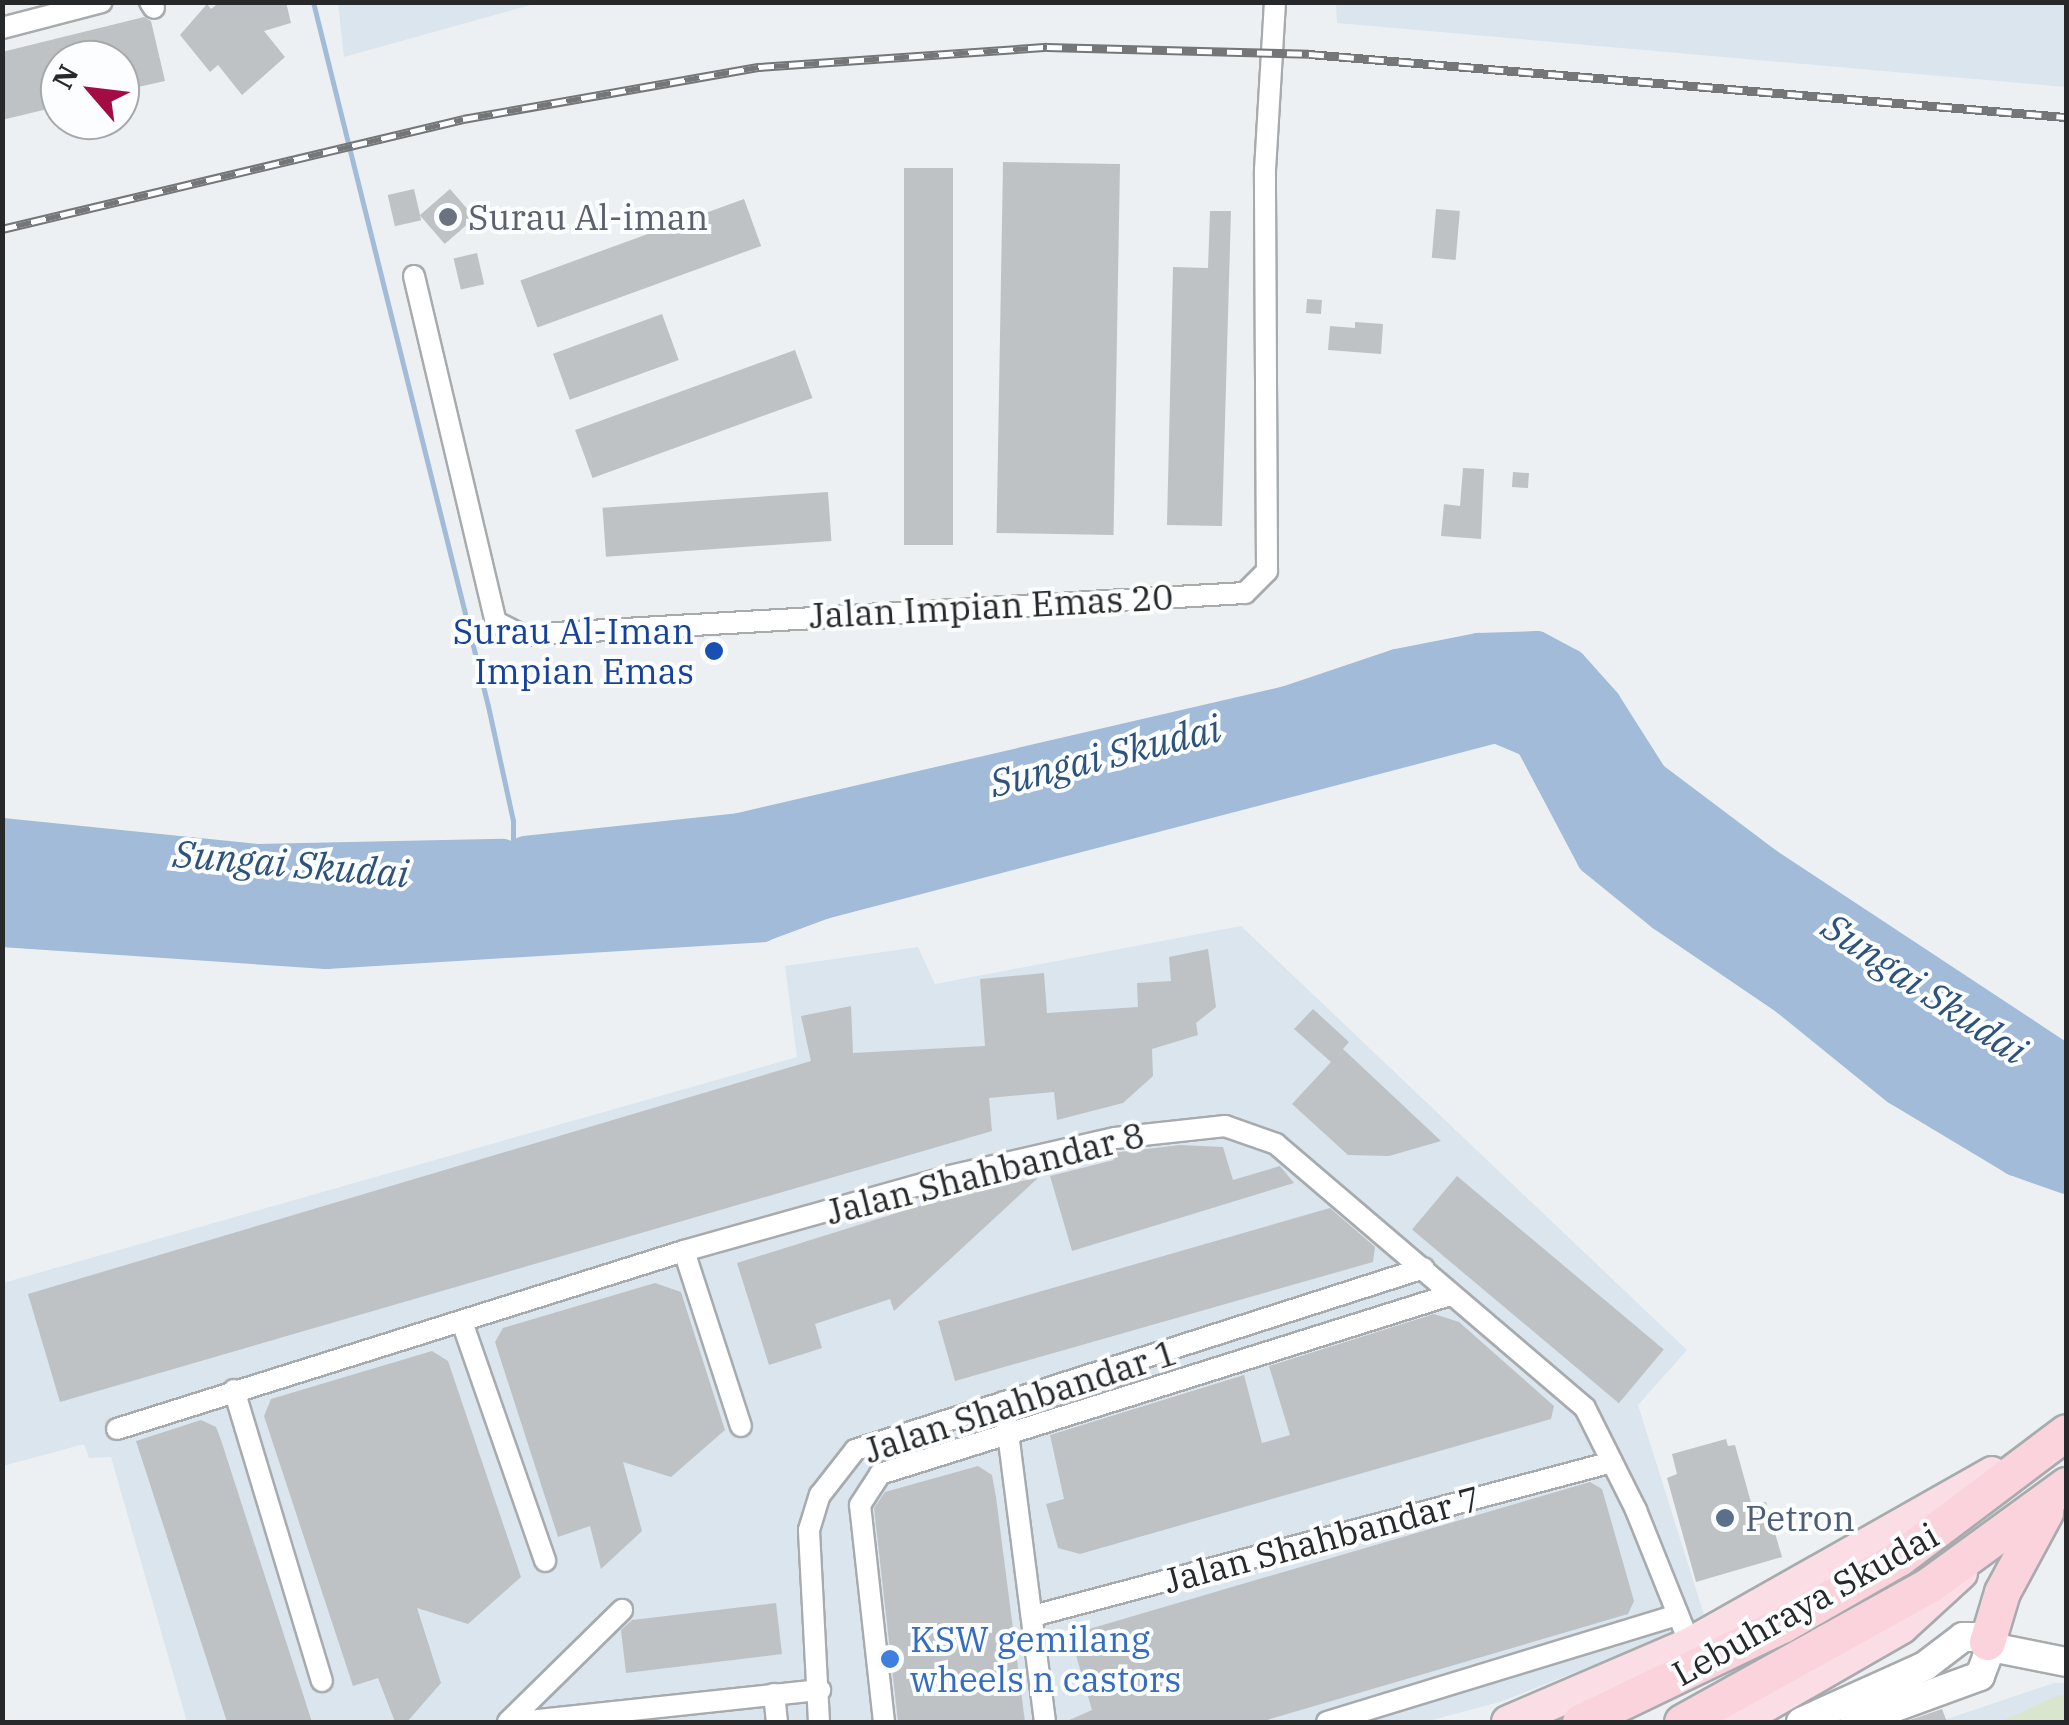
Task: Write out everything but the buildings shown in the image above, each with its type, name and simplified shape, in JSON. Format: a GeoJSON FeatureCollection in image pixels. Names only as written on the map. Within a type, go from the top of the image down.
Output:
{"type":"FeatureCollection","features":[{"type":"Feature","properties":{"kind":"highway","name":"Lebuhraya Skudai"},"geometry":{"type":"LineString","coordinates":[[1580,1722],[1899,1558],[2066,1431]]}},
{"type":"Feature","properties":{"kind":"highway","name":"Lebuhraya Skudai"},"geometry":{"type":"LineString","coordinates":[[1682,1722],[1982,1552],[2061,1490]]}},
{"type":"Feature","properties":{"kind":"highway"},"geometry":{"type":"LineString","coordinates":[[1988,1653],[2015,1564],[2061,1490]]}},
{"type":"Feature","properties":{"kind":"main road"},"geometry":{"type":"LineString","coordinates":[[1508,1722],[2066,1431]]}},
{"type":"Feature","properties":{"kind":"main road"},"geometry":{"type":"LineString","coordinates":[[1738,1722],[1902,1627],[1982,1552]]}},
{"type":"Feature","properties":{"kind":"street"},"geometry":{"type":"LineString","coordinates":[[2,28],[102,2]]}},
{"type":"Feature","properties":{"kind":"street","name":"Jalan Impian Emas 20"},"geometry":{"type":"LineString","coordinates":[[414,276],[496,622],[521,635],[1245,593],[1268,571],[1264,170],[1274,2]]}},
{"type":"Feature","properties":{"kind":"street","name":"Jalan Shahbandar 8"},"geometry":{"type":"LineString","coordinates":[[117,1429],[684,1251],[1032,1155],[1162,1130],[1225,1126],[1276,1144],[1424,1268],[1447,1296],[1585,1408],[1684,1630]]}},
{"type":"Feature","properties":{"kind":"street"},"geometry":{"type":"LineString","coordinates":[[684,1251],[740,1426]]}},
{"type":"Feature","properties":{"kind":"street","name":"Jalan Shahbandar 1"},"geometry":{"type":"LineString","coordinates":[[819,1722],[820,1690],[808,1565],[820,1495],[856,1450],[1424,1268]]}},
{"type":"Feature","properties":{"kind":"street"},"geometry":{"type":"LineString","coordinates":[[884,1722],[860,1505],[867,1488],[880,1474],[1447,1296]]}},
{"type":"Feature","properties":{"kind":"street"},"geometry":{"type":"LineString","coordinates":[[462,1322],[544,1561]]}},
{"type":"Feature","properties":{"kind":"street"},"geometry":{"type":"LineString","coordinates":[[234,1390],[322,1681]]}},
{"type":"Feature","properties":{"kind":"street"},"geometry":{"type":"LineString","coordinates":[[1004,1402],[1045,1722]]}},
{"type":"Feature","properties":{"kind":"street","name":"Jalan Shahbandar 7"},"geometry":{"type":"LineString","coordinates":[[1033,1616],[1612,1462]]}},
{"type":"Feature","properties":{"kind":"street"},"geometry":{"type":"LineString","coordinates":[[508,1722],[622,1610]]}},
{"type":"Feature","properties":{"kind":"street"},"geometry":{"type":"LineString","coordinates":[[1326,1722],[1684,1630]]}},
{"type":"Feature","properties":{"kind":"street"},"geometry":{"type":"LineString","coordinates":[[1801,1722],[1944,1652],[1963,1637],[1988,1653],[2066,1662]]}},
{"type":"Feature","properties":{"kind":"street"},"geometry":{"type":"LineString","coordinates":[[1944,1652],[1946,1674],[1962,1683]]}},
{"type":"Feature","properties":{"kind":"street"},"geometry":{"type":"LineString","coordinates":[[1854,1722],[1962,1683],[1988,1653]]}},
{"type":"Feature","properties":{"kind":"street"},"geometry":{"type":"LineString","coordinates":[[520,1722],[820,1690]]}},
{"type":"Feature","properties":{"kind":"street","name":"Jalan Shahbandar 1"},"geometry":{"type":"LineString","coordinates":[[820,1690],[829,1722]]}},
{"type":"Feature","properties":{"kind":"street"},"geometry":{"type":"LineString","coordinates":[[774,1694],[777,1722]]}},
{"type":"Feature","properties":{"kind":"shaded area"},"geometry":{"type":"Polygon","coordinates":[[[338,2],[538,3],[344,57],[338,2]]]}},
{"type":"Feature","properties":{"kind":"shaded area"},"geometry":{"type":"Polygon","coordinates":[[[1336,3],[2066,3],[2066,87],[1337,23],[1336,3]]]}},
{"type":"Feature","properties":{"kind":"shaded area"},"geometry":{"type":"Polygon","coordinates":[[[1241,926],[1687,1350],[1638,1405],[1706,1621],[1500,1702],[1425,1722],[187,1722],[111,1457],[89,1458],[84,1444],[3,1466],[3,1283],[797,1057],[785,966],[918,947],[935,984],[1241,926]]]}},
{"type":"Feature","properties":{"kind":"shaded area"},"geometry":{"type":"Polygon","coordinates":[[[2054,1683],[2066,1683],[2066,1722],[1938,1722],[2054,1683]]]}},
{"type":"Feature","properties":{"kind":"green space"},"geometry":{"type":"Polygon","coordinates":[[[2066,1695],[2066,1722],[2000,1722],[2066,1695]]]}},
{"type":"Feature","properties":{"kind":"water","name":"Sungai Skudai"},"geometry":{"type":"Polygon","coordinates":[[[1537,647],[1571,665],[1605,703],[1652,778],[1766,863],[2066,1061],[2066,1178],[2015,1160],[1897,1089],[1787,1000],[1662,915],[1593,859],[1531,742],[1497,727],[825,903],[762,926],[326,953],[3,931],[3,834],[257,860],[503,855],[739,829],[1287,703],[1397,665],[1478,649],[1537,647]]]}},
{"type":"Feature","properties":{"kind":"waterway"},"geometry":{"type":"LineString","coordinates":[[313,2],[488,706],[513,821],[513,861]]}},
{"type":"Feature","properties":{"kind":"waterway","name":"Sungai Skudai"},"geometry":{"type":"LineString","coordinates":[[525,852],[739,829],[1287,702],[1397,665],[1478,649],[1537,647],[1571,665],[1605,703],[1652,777],[1766,863],[2066,1061]]}},
{"type":"Feature","properties":{"kind":"waterway"},"geometry":{"type":"LineString","coordinates":[[2,931],[326,953],[762,926],[824,903],[1496,727],[1531,742],[1593,859],[1662,915],[1787,1000],[1897,1089],[2015,1160],[2066,1178]]}},
{"type":"Feature","properties":{"kind":"waterway","name":"Sungai Skudai"},"geometry":{"type":"LineString","coordinates":[[2,834],[257,860],[503,855]]}},
{"type":"Feature","properties":{"kind":"railway"},"geometry":{"type":"LineString","coordinates":[[2,229],[463,119],[759,67],[1047,47],[1309,54],[2066,117]]}},
{"type":"Feature","properties":{"kind":"place","name":"Surau Al-iman"},"geometry":{"type":"Point","coordinates":[448,217]}},
{"type":"Feature","properties":{"kind":"place","name":"Surau Al-Iman Impian Emas"},"geometry":{"type":"Point","coordinates":[714,651]}},
{"type":"Feature","properties":{"kind":"place","name":"Petron"},"geometry":{"type":"Point","coordinates":[1725,1518]}},
{"type":"Feature","properties":{"kind":"place","name":"KSW gemilang wheels n castors"},"geometry":{"type":"Point","coordinates":[890,1659]}}]}
